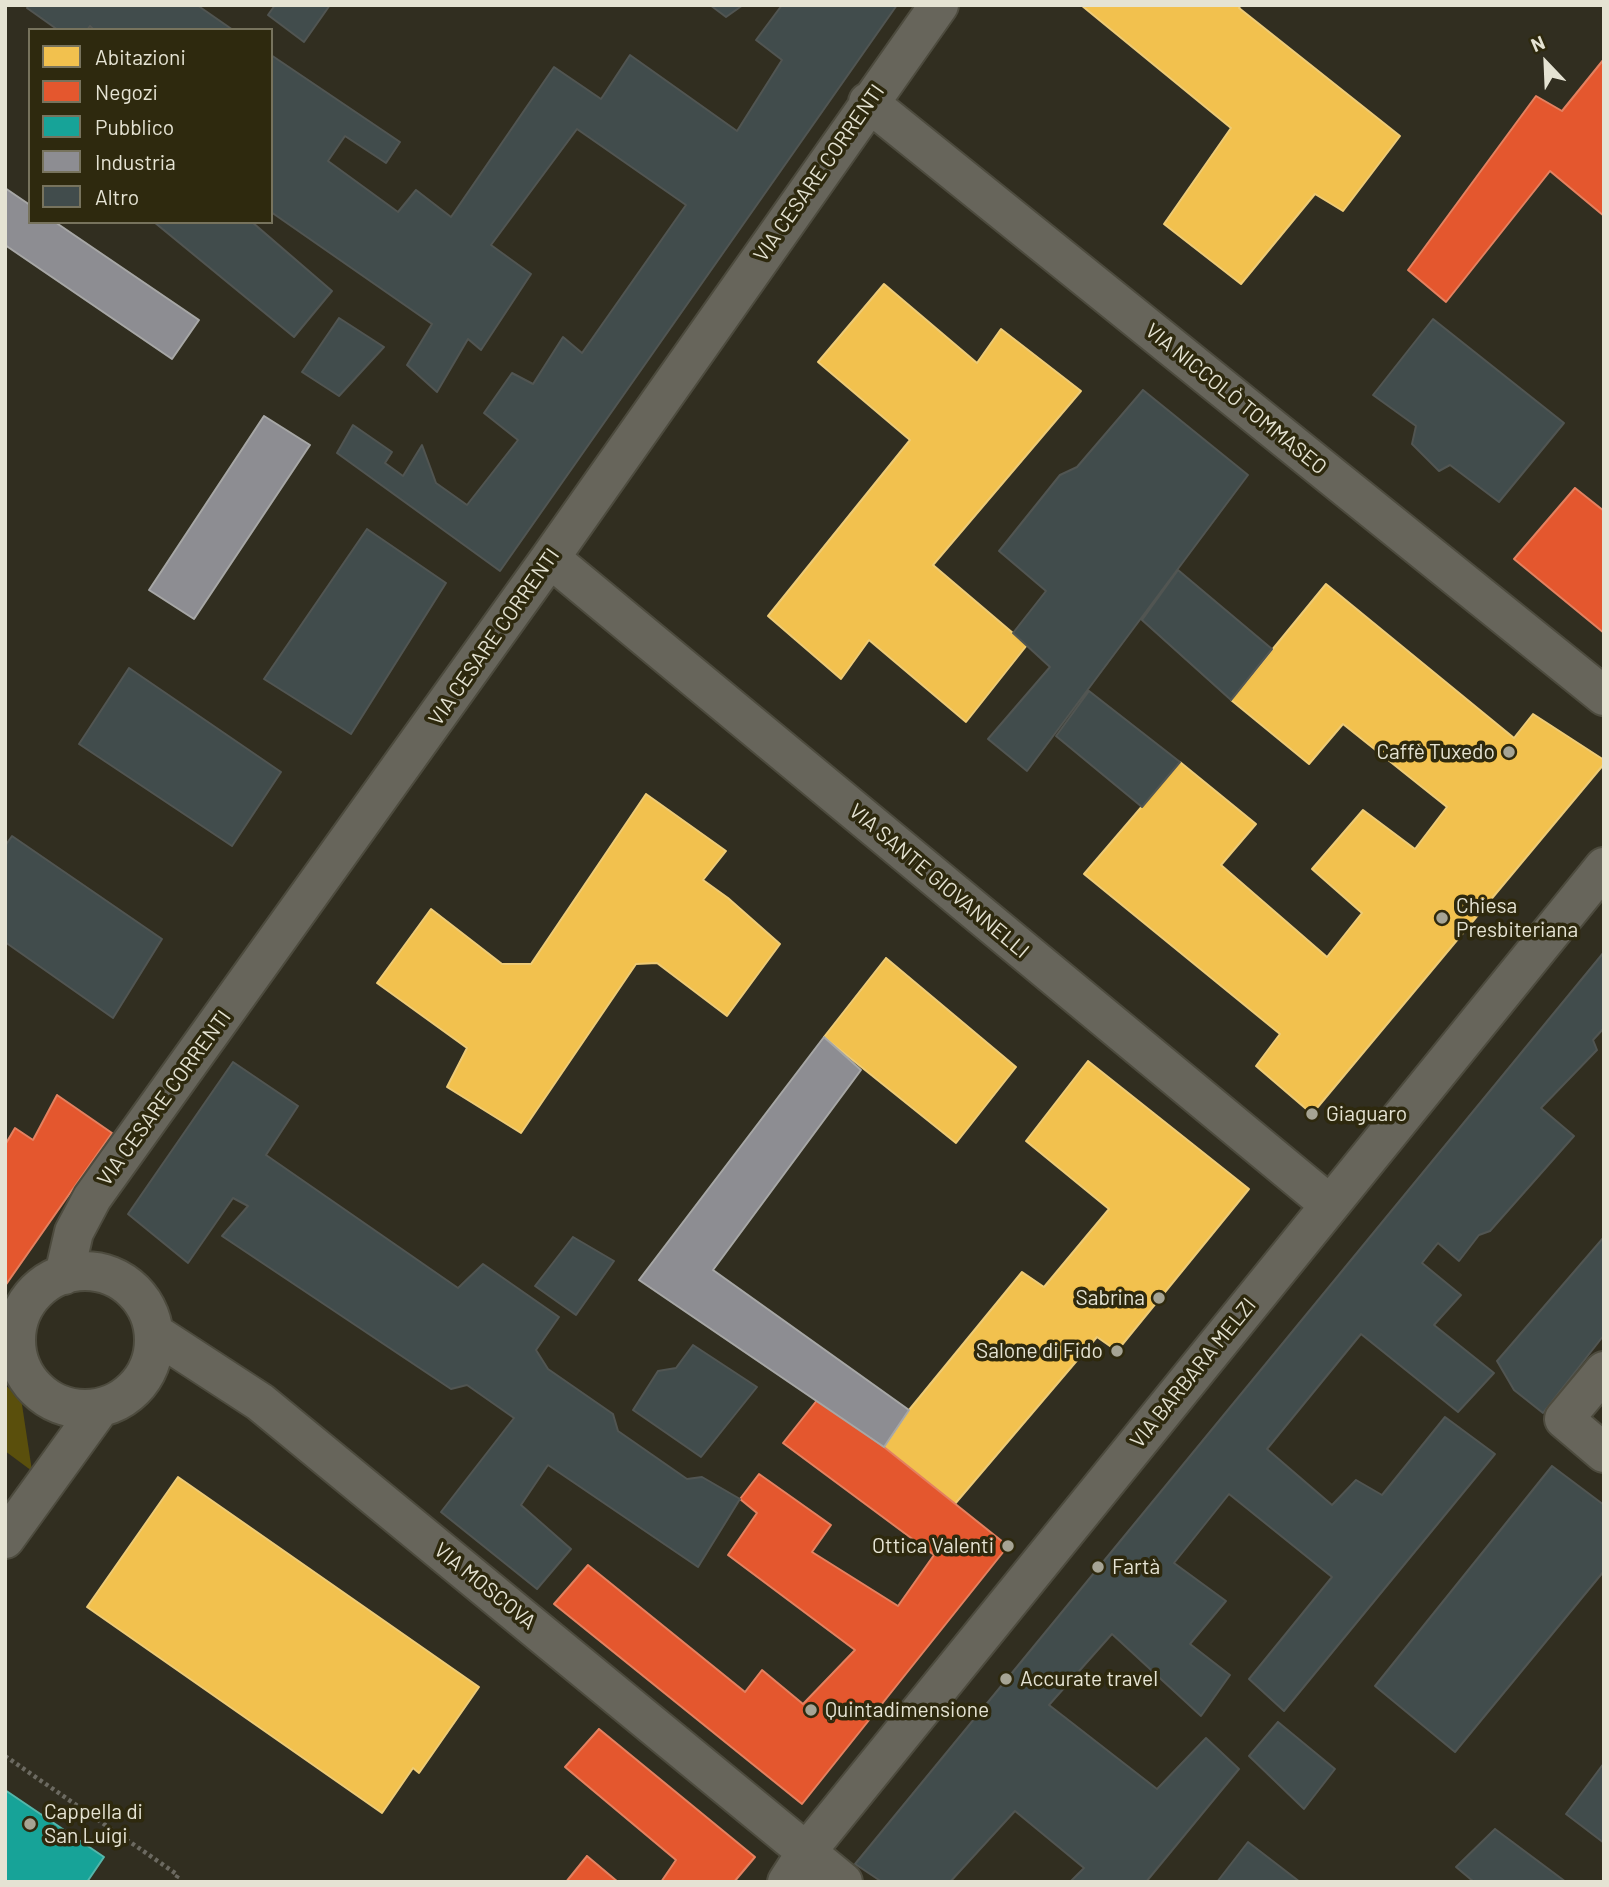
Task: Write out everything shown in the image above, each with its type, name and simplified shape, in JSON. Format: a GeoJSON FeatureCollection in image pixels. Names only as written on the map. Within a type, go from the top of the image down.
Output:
{"type":"FeatureCollection","features":[{"type":"Feature","properties":{"kind":"street","name":"VIA CESARE CORRENTI"},"geometry":{"type":"LineString","coordinates":[[64,1275],[74,1232],[92,1198],[550,558],[868,102],[939,5]]}},
{"type":"Feature","properties":{"kind":"street","name":"VIA NICCOLÒ TOMMASEO"},"geometry":{"type":"LineString","coordinates":[[868,102],[1604,696]]}},
{"type":"Feature","properties":{"kind":"street","name":"VIA SANTE GIOVANNELLI"},"geometry":{"type":"LineString","coordinates":[[550,558],[1329,1204]]}},
{"type":"Feature","properties":{"kind":"street","name":"VIA BARBARA MELZI"},"geometry":{"type":"LineString","coordinates":[[797,1867],[1329,1204],[1604,867]]}},
{"type":"Feature","properties":{"kind":"street"},"geometry":{"type":"LineString","coordinates":[[85,1271],[104,1274],[123,1282],[138,1296],[149,1313],[154,1333],[153,1353],[146,1373],[134,1389],[118,1401],[99,1409],[58,1405],[40,1394],[26,1378],[10,1339],[29,1298],[45,1284],[64,1275],[85,1271]]}},
{"type":"Feature","properties":{"kind":"street","name":"VIA MOSCOVA"},"geometry":{"type":"LineString","coordinates":[[154,1333],[260,1402],[797,1867],[844,1882]]}},
{"type":"Feature","properties":{"kind":"street"},"geometry":{"type":"LineString","coordinates":[[1604,1371],[1564,1419],[1604,1453]]}},
{"type":"Feature","properties":{"kind":"street"},"geometry":{"type":"LineString","coordinates":[[5,1539],[99,1409]]}},
{"type":"Feature","properties":{"kind":"path"},"geometry":{"type":"LineString","coordinates":[[5,1756],[178,1875],[174,1882]]}},
{"type":"Feature","properties":{"kind":"shaded area"},"geometry":{"type":"Polygon","coordinates":[[[5,1385],[21,1398],[32,1471],[5,1451],[5,1385]]]}},
{"type":"Feature","properties":{"kind":"building: Abitazioni"},"geometry":{"type":"Polygon","coordinates":[[[1081,5],[1241,5],[1239,8],[1400,136],[1343,211],[1315,194],[1241,284],[1164,224],[1231,128],[1081,5]]]}},
{"type":"Feature","properties":{"kind":"building: Abitazioni"},"geometry":{"type":"Polygon","coordinates":[[[884,284],[977,363],[1001,329],[1081,391],[933,565],[1027,645],[966,722],[869,640],[841,679],[768,616],[910,440],[818,362],[884,284]]]}},
{"type":"Feature","properties":{"kind":"building: Abitazioni"},"geometry":{"type":"Polygon","coordinates":[[[1326,584],[1514,738],[1533,714],[1604,760],[1604,764],[1312,1114],[1256,1066],[1280,1034],[1084,874],[1180,762],[1256,824],[1221,865],[1327,957],[1362,913],[1312,869],[1363,810],[1415,849],[1447,807],[1343,724],[1309,764],[1231,700],[1326,584]]]}},
{"type":"Feature","properties":{"kind":"building: Abitazioni"},"geometry":{"type":"Polygon","coordinates":[[[646,794],[726,851],[703,880],[728,898],[780,944],[727,1016],[657,963],[636,964],[521,1133],[447,1087],[467,1048],[377,983],[431,909],[502,964],[531,964],[646,794]]]}},
{"type":"Feature","properties":{"kind":"building: Abitazioni"},"geometry":{"type":"Polygon","coordinates":[[[886,958],[1016,1067],[956,1143],[824,1037],[886,958]]]}},
{"type":"Feature","properties":{"kind":"building: Abitazioni"},"geometry":{"type":"Polygon","coordinates":[[[1088,1061],[1249,1189],[1117,1351],[1097,1337],[954,1505],[884,1447],[909,1410],[1022,1272],[1044,1287],[1109,1209],[1026,1141],[1088,1061]]]}},
{"type":"Feature","properties":{"kind":"building: Abitazioni"},"geometry":{"type":"Polygon","coordinates":[[[178,1477],[479,1687],[419,1773],[413,1768],[382,1813],[87,1607],[178,1477]]]}},
{"type":"Feature","properties":{"kind":"building: Negozi"},"geometry":{"type":"Polygon","coordinates":[[[1604,59],[1604,216],[1550,171],[1446,302],[1408,270],[1536,96],[1562,111],[1604,59]]]}},
{"type":"Feature","properties":{"kind":"building: Negozi"},"geometry":{"type":"Polygon","coordinates":[[[1575,488],[1604,511],[1604,633],[1514,559],[1575,488]]]}},
{"type":"Feature","properties":{"kind":"building: Negozi"},"geometry":{"type":"Polygon","coordinates":[[[57,1095],[112,1133],[5,1286],[5,1145],[15,1128],[33,1140],[57,1095]]]}},
{"type":"Feature","properties":{"kind":"building: Negozi"},"geometry":{"type":"Polygon","coordinates":[[[818,1399],[884,1447],[1008,1546],[802,1804],[554,1604],[588,1565],[745,1692],[762,1670],[803,1704],[855,1650],[728,1555],[757,1513],[740,1499],[759,1474],[831,1525],[812,1552],[898,1606],[934,1555],[783,1443],[818,1399]]]}},
{"type":"Feature","properties":{"kind":"building: Negozi"},"geometry":{"type":"Polygon","coordinates":[[[599,1729],[755,1857],[734,1882],[661,1882],[676,1860],[565,1767],[599,1729]]]}},
{"type":"Feature","properties":{"kind":"building: Negozi"},"geometry":{"type":"Polygon","coordinates":[[[587,1856],[618,1882],[566,1882],[587,1856]]]}},
{"type":"Feature","properties":{"kind":"building: Pubblico","name":"Cappella di San Luigi"},"geometry":{"type":"Polygon","coordinates":[[[5,1790],[104,1857],[87,1882],[5,1882],[5,1790]]]}},
{"type":"Feature","properties":{"kind":"building: Industria"},"geometry":{"type":"Polygon","coordinates":[[[5,188],[28,204],[28,224],[58,224],[199,320],[172,359],[5,245],[5,188]]]}},
{"type":"Feature","properties":{"kind":"building: Industria"},"geometry":{"type":"Polygon","coordinates":[[[264,416],[310,445],[194,619],[149,590],[264,416]]]}},
{"type":"Feature","properties":{"kind":"building: Industria"},"geometry":{"type":"Polygon","coordinates":[[[824,1037],[861,1070],[713,1270],[909,1410],[884,1447],[639,1280],[824,1037]]]}},
{"type":"Feature","properties":{"kind":"building: Altro"},"geometry":{"type":"Polygon","coordinates":[[[29,5],[197,5],[230,28],[55,28],[27,8],[29,5]]]}},
{"type":"Feature","properties":{"kind":"building: Altro"},"geometry":{"type":"Polygon","coordinates":[[[275,5],[330,5],[304,42],[268,15],[275,5]]]}},
{"type":"Feature","properties":{"kind":"building: Altro"},"geometry":{"type":"Polygon","coordinates":[[[710,5],[743,5],[726,17],[710,5]]]}},
{"type":"Feature","properties":{"kind":"building: Altro"},"geometry":{"type":"Polygon","coordinates":[[[782,5],[897,5],[500,571],[337,453],[353,425],[392,452],[385,463],[403,476],[422,445],[436,483],[467,505],[518,440],[484,413],[512,373],[533,384],[563,337],[582,353],[686,205],[577,129],[491,245],[531,274],[481,350],[468,339],[437,392],[407,365],[432,324],[273,213],[273,56],[400,142],[386,163],[345,136],[328,161],[398,212],[416,190],[451,217],[554,67],[601,99],[630,55],[737,131],[782,60],[756,40],[782,5]]]}},
{"type":"Feature","properties":{"kind":"building: Altro"},"geometry":{"type":"Polygon","coordinates":[[[156,224],[254,224],[332,291],[294,337],[156,224]]]}},
{"type":"Feature","properties":{"kind":"building: Altro"},"geometry":{"type":"Polygon","coordinates":[[[339,318],[384,347],[339,396],[302,372],[339,318]]]}},
{"type":"Feature","properties":{"kind":"building: Altro"},"geometry":{"type":"Polygon","coordinates":[[[1433,319],[1564,423],[1499,502],[1450,465],[1439,471],[1412,444],[1416,426],[1373,395],[1433,319]]]}},
{"type":"Feature","properties":{"kind":"building: Altro"},"geometry":{"type":"Polygon","coordinates":[[[1143,390],[1248,475],[1027,771],[988,739],[1050,667],[1013,633],[1046,591],[999,551],[1060,475],[1077,467],[1143,390]]]}},
{"type":"Feature","properties":{"kind":"building: Altro"},"geometry":{"type":"Polygon","coordinates":[[[367,529],[446,583],[351,734],[264,679],[367,529]]]}},
{"type":"Feature","properties":{"kind":"building: Altro"},"geometry":{"type":"Polygon","coordinates":[[[1178,570],[1272,649],[1231,700],[1142,620],[1178,570]]]}},
{"type":"Feature","properties":{"kind":"building: Altro"},"geometry":{"type":"Polygon","coordinates":[[[129,668],[281,772],[232,846],[79,744],[129,668]]]}},
{"type":"Feature","properties":{"kind":"building: Altro"},"geometry":{"type":"Polygon","coordinates":[[[1089,691],[1180,762],[1142,807],[1056,736],[1089,691]]]}},
{"type":"Feature","properties":{"kind":"building: Altro"},"geometry":{"type":"Polygon","coordinates":[[[12,836],[162,939],[113,1018],[5,942],[5,846],[12,836]]]}},
{"type":"Feature","properties":{"kind":"building: Altro"},"geometry":{"type":"Polygon","coordinates":[[[1604,952],[1604,1028],[1593,1040],[1597,1050],[1541,1108],[1574,1136],[1490,1231],[1479,1235],[1459,1261],[1438,1243],[1422,1263],[1461,1295],[1434,1325],[1494,1373],[1458,1412],[1361,1334],[1267,1449],[1332,1505],[1356,1480],[1382,1495],[1445,1417],[1495,1454],[1284,1711],[1249,1679],[1332,1577],[1229,1494],[1174,1563],[1226,1601],[1190,1644],[1230,1675],[1201,1716],[1112,1634],[1049,1705],[1157,1789],[1206,1738],[1239,1769],[1146,1882],[1070,1882],[1084,1868],[1015,1811],[950,1882],[882,1882],[855,1864],[1604,952]]]}},
{"type":"Feature","properties":{"kind":"building: Altro"},"geometry":{"type":"Polygon","coordinates":[[[233,1062],[298,1106],[266,1155],[458,1288],[483,1264],[559,1317],[536,1350],[548,1369],[613,1414],[618,1431],[687,1479],[702,1477],[740,1499],[698,1567],[548,1465],[521,1505],[571,1549],[537,1589],[441,1512],[514,1418],[467,1385],[451,1389],[222,1236],[248,1206],[233,1198],[188,1263],[128,1214],[233,1062]]]}},
{"type":"Feature","properties":{"kind":"building: Altro"},"geometry":{"type":"Polygon","coordinates":[[[573,1237],[614,1261],[576,1315],[535,1286],[573,1237]]]}},
{"type":"Feature","properties":{"kind":"building: Altro"},"geometry":{"type":"Polygon","coordinates":[[[1604,1237],[1604,1335],[1543,1413],[1514,1390],[1497,1361],[1604,1237]]]}},
{"type":"Feature","properties":{"kind":"building: Altro"},"geometry":{"type":"Polygon","coordinates":[[[693,1345],[757,1387],[701,1457],[633,1410],[658,1371],[676,1368],[693,1345]]]}},
{"type":"Feature","properties":{"kind":"building: Altro"},"geometry":{"type":"Polygon","coordinates":[[[1552,1466],[1604,1505],[1604,1571],[1455,1752],[1375,1686],[1552,1466]]]}},
{"type":"Feature","properties":{"kind":"building: Altro"},"geometry":{"type":"Polygon","coordinates":[[[1278,1722],[1335,1769],[1304,1809],[1249,1756],[1278,1722]]]}},
{"type":"Feature","properties":{"kind":"building: Altro"},"geometry":{"type":"Polygon","coordinates":[[[1604,1763],[1604,1843],[1566,1814],[1604,1763]]]}},
{"type":"Feature","properties":{"kind":"building: Altro"},"geometry":{"type":"Polygon","coordinates":[[[1495,1829],[1566,1882],[1474,1882],[1456,1867],[1495,1829]]]}},
{"type":"Feature","properties":{"kind":"building: Altro"},"geometry":{"type":"Polygon","coordinates":[[[1248,1842],[1300,1882],[1217,1882],[1248,1842]]]}},
{"type":"Feature","properties":{"kind":"place","name":"Caffè Tuxedo"},"geometry":{"type":"Point","coordinates":[1509,752]}},
{"type":"Feature","properties":{"kind":"place","name":"Chiesa Presbiteriana"},"geometry":{"type":"Point","coordinates":[1442,918]}},
{"type":"Feature","properties":{"kind":"place","name":"Giaguaro"},"geometry":{"type":"Point","coordinates":[1312,1114]}},
{"type":"Feature","properties":{"kind":"place","name":"Sabrina"},"geometry":{"type":"Point","coordinates":[1159,1298]}},
{"type":"Feature","properties":{"kind":"place","name":"Salone di Fido"},"geometry":{"type":"Point","coordinates":[1117,1351]}},
{"type":"Feature","properties":{"kind":"place","name":"Ottica Valenti"},"geometry":{"type":"Point","coordinates":[1008,1546]}},
{"type":"Feature","properties":{"kind":"place","name":"Fartà"},"geometry":{"type":"Point","coordinates":[1098,1567]}},
{"type":"Feature","properties":{"kind":"place","name":"Accurate travel"},"geometry":{"type":"Point","coordinates":[1006,1679]}},
{"type":"Feature","properties":{"kind":"place","name":"Quintadimensione"},"geometry":{"type":"Point","coordinates":[811,1710]}},
{"type":"Feature","properties":{"kind":"place","name":"Cappella di San Luigi"},"geometry":{"type":"Point","coordinates":[30,1824]}}]}
